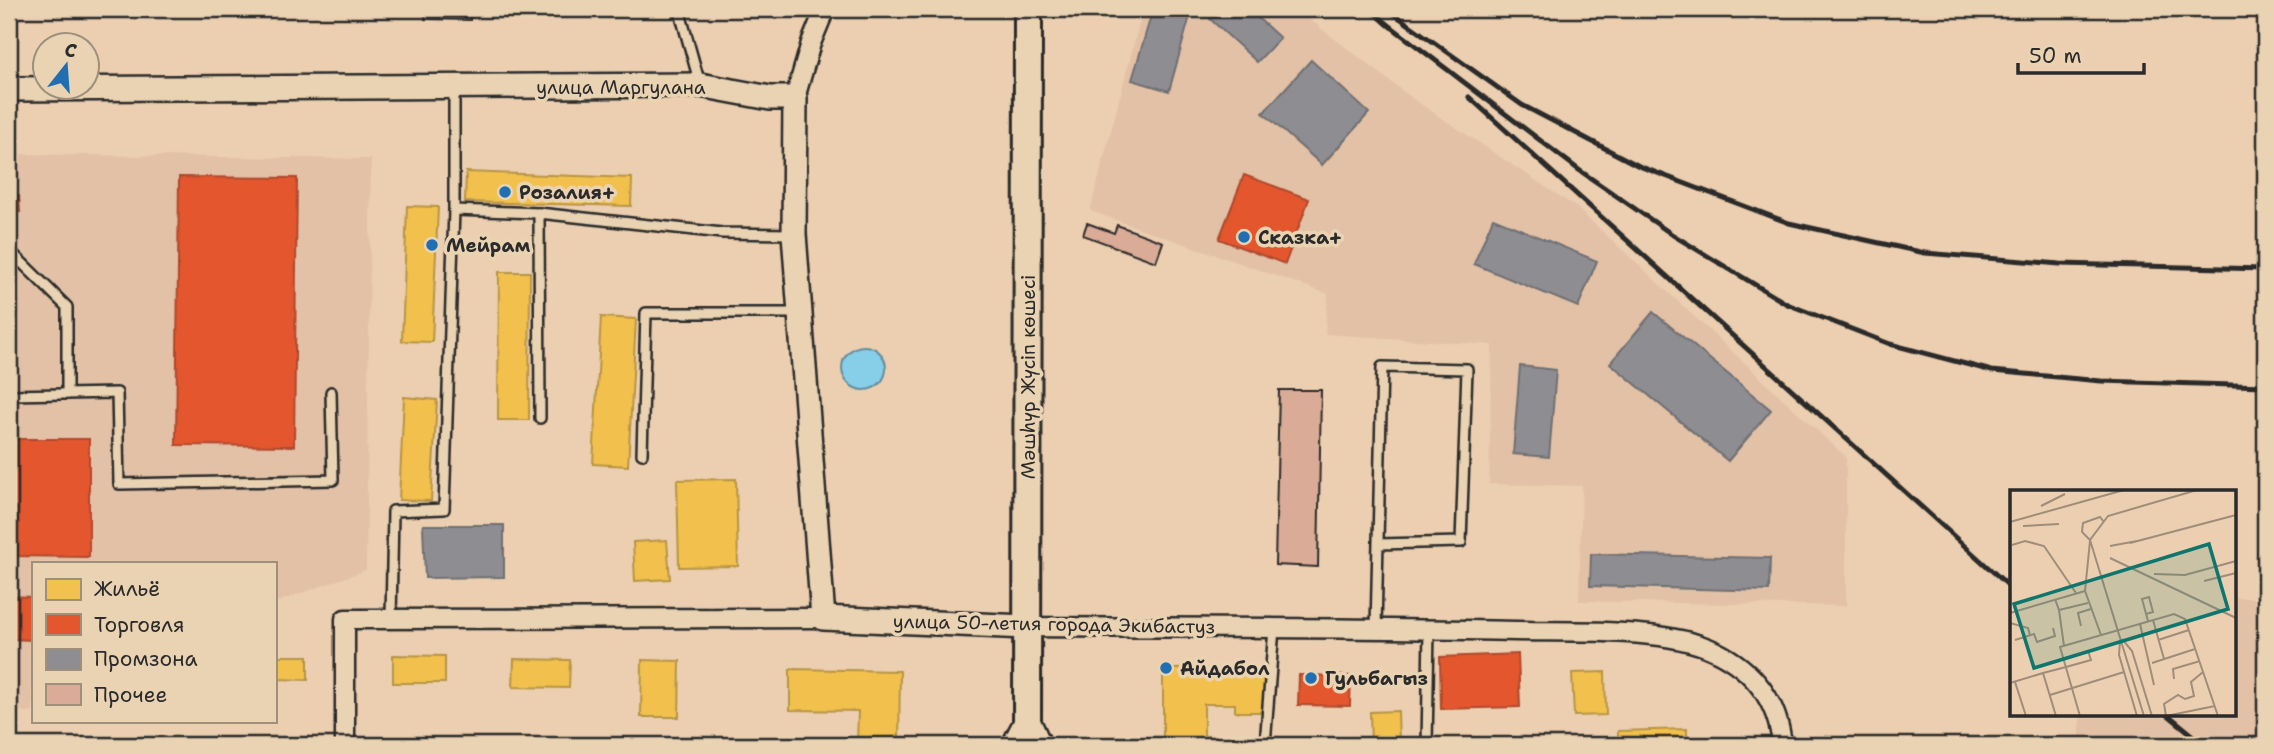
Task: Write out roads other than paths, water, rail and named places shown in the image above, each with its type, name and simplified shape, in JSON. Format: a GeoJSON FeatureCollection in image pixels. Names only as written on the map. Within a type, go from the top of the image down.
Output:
{"type":"FeatureCollection","features":[{"type":"Feature","properties":{"kind":"main road","name":"Мәшһүр Жүсіп көшесі"},"geometry":{"type":"LineString","coordinates":[[1027,745],[1028,9]]}},
{"type":"Feature","properties":{"kind":"street"},"geometry":{"type":"LineString","coordinates":[[823,618],[794,234],[795,98],[811,43],[825,9]]}},
{"type":"Feature","properties":{"kind":"street","name":"улица Маргулана"},"geometry":{"type":"LineString","coordinates":[[9,89],[700,85],[770,98],[795,98]]}},
{"type":"Feature","properties":{"kind":"street","name":"улица 50-летия города Экибастуз"},"geometry":{"type":"LineString","coordinates":[[345,745],[345,619],[823,618],[1028,626],[1429,629],[1596,633],[1675,638],[1714,651],[1754,677],[1780,724],[1782,745]]}},
{"type":"Feature","properties":{"kind":"lane"},"geometry":{"type":"LineString","coordinates":[[679,9],[700,85]]}},
{"type":"Feature","properties":{"kind":"lane"},"geometry":{"type":"LineString","coordinates":[[391,619],[393,511],[444,509],[454,209],[454,87]]}},
{"type":"Feature","properties":{"kind":"lane"},"geometry":{"type":"LineString","coordinates":[[454,209],[539,213],[722,233],[794,234]]}},
{"type":"Feature","properties":{"kind":"lane"},"geometry":{"type":"LineString","coordinates":[[539,213],[540,418]]}},
{"type":"Feature","properties":{"kind":"lane"},"geometry":{"type":"LineString","coordinates":[[9,250],[67,307],[67,394]]}},
{"type":"Feature","properties":{"kind":"lane"},"geometry":{"type":"LineString","coordinates":[[642,454],[646,313],[800,313]]}},
{"type":"Feature","properties":{"kind":"lane"},"geometry":{"type":"LineString","coordinates":[[1377,629],[1378,544],[1382,367],[1467,369],[1461,542],[1378,544]]}},
{"type":"Feature","properties":{"kind":"lane"},"geometry":{"type":"LineString","coordinates":[[9,395],[117,393],[119,484],[333,480],[331,392]]}},
{"type":"Feature","properties":{"kind":"lane"},"geometry":{"type":"LineString","coordinates":[[1265,745],[1274,628]]}},
{"type":"Feature","properties":{"kind":"lane"},"geometry":{"type":"LineString","coordinates":[[1427,745],[1429,629]]}},
{"type":"Feature","properties":{"kind":"lane"},"geometry":{"type":"LineString","coordinates":[[1006,745],[1027,703]]}},
{"type":"Feature","properties":{"kind":"lane"},"geometry":{"type":"LineString","coordinates":[[1027,703],[1047,745]]}},
{"type":"Feature","properties":{"kind":"water"},"geometry":{"type":"Polygon","coordinates":[[[864,346],[880,352],[886,368],[880,384],[864,390],[848,384],[842,368],[848,352],[864,346]]]}},
{"type":"Feature","properties":{"kind":"railway"},"geometry":{"type":"LineString","coordinates":[[1370,9],[1391,27]]}},
{"type":"Feature","properties":{"kind":"railway"},"geometry":{"type":"LineString","coordinates":[[1387,9],[1522,105],[1639,166],[1789,223],[1925,253],[2060,264],[2265,269]]}},
{"type":"Feature","properties":{"kind":"railway"},"geometry":{"type":"LineString","coordinates":[[1385,22],[1579,170],[1673,235],[1787,304],[1890,344],[1992,371],[2101,381],[2265,386]]}},
{"type":"Feature","properties":{"kind":"railway"},"geometry":{"type":"LineString","coordinates":[[1469,97],[2010,587]]}},
{"type":"Feature","properties":{"kind":"railway"},"geometry":{"type":"LineString","coordinates":[[2169,716],[2205,745]]}},
{"type":"Feature","properties":{"kind":"place","name":"Розалия+"},"geometry":{"type":"Point","coordinates":[505,192]}},
{"type":"Feature","properties":{"kind":"place","name":"Сказка+"},"geometry":{"type":"Point","coordinates":[1244,237]}},
{"type":"Feature","properties":{"kind":"place","name":"Мейрам"},"geometry":{"type":"Point","coordinates":[432,245]}},
{"type":"Feature","properties":{"kind":"place","name":"Айдабол"},"geometry":{"type":"Point","coordinates":[1166,668]}},
{"type":"Feature","properties":{"kind":"place","name":"Гульбагыз"},"geometry":{"type":"Point","coordinates":[1311,678]}}]}
